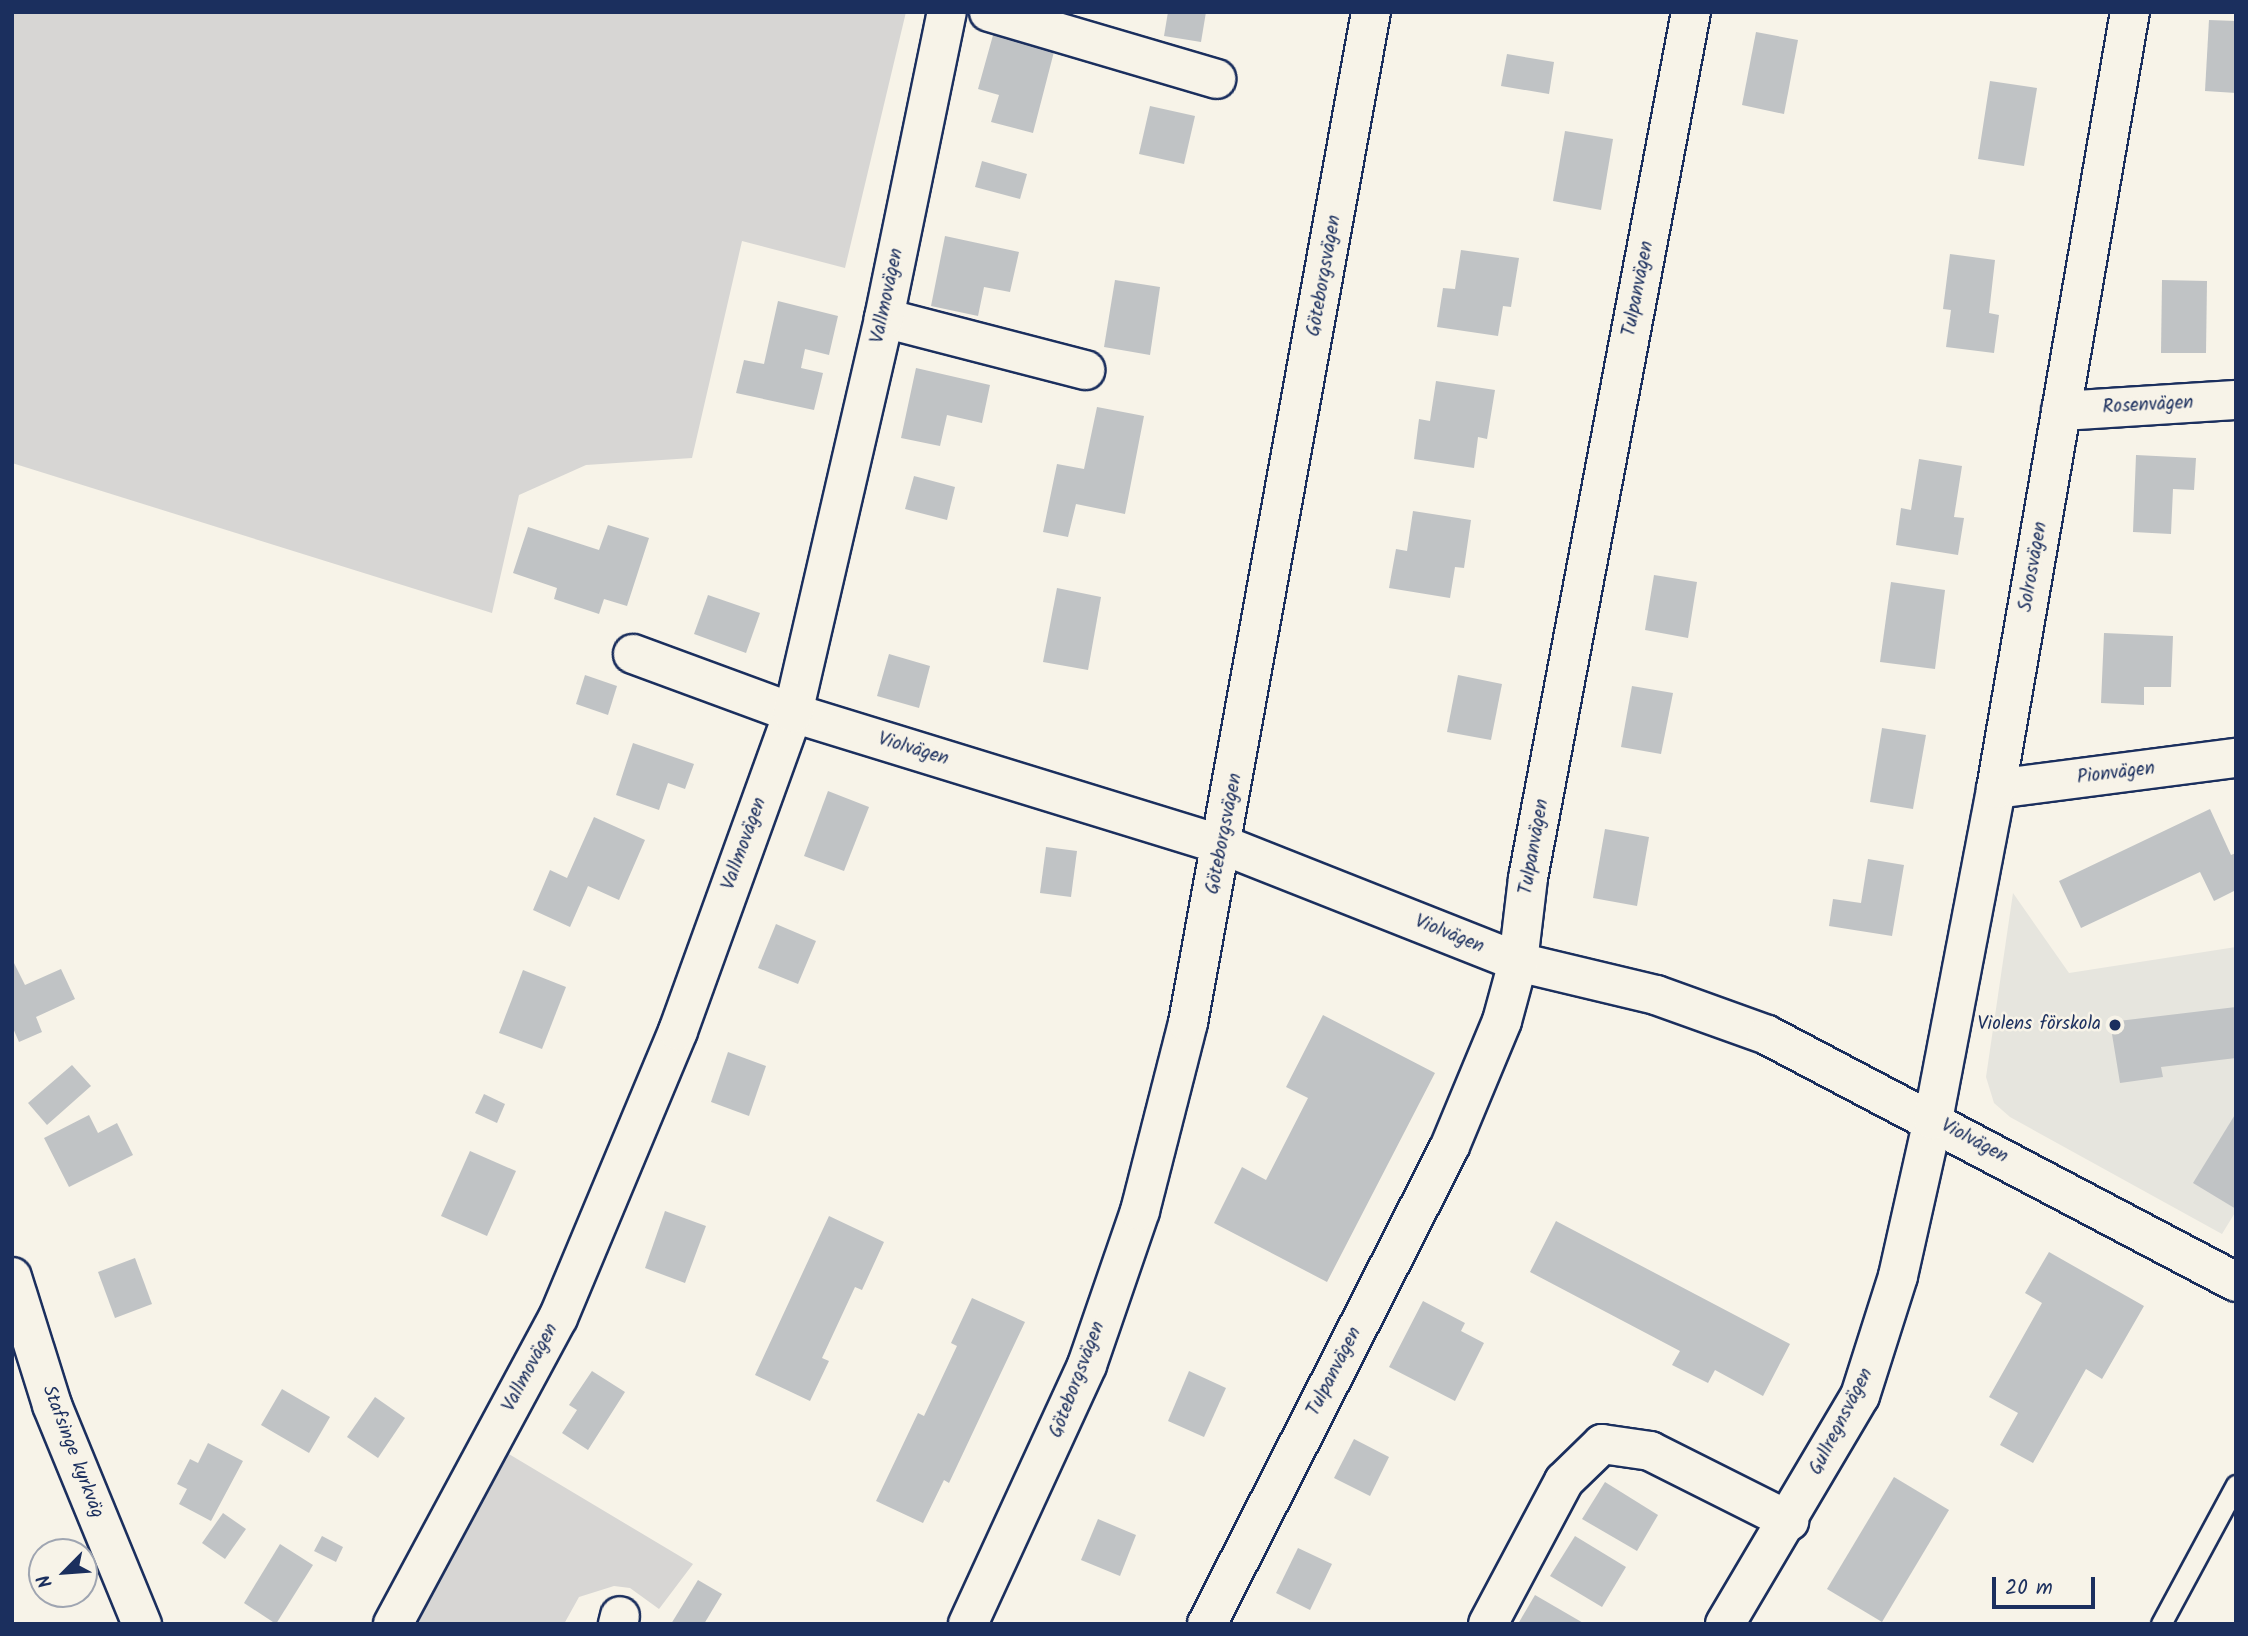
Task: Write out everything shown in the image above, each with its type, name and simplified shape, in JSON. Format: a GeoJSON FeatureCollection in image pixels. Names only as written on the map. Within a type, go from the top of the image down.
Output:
{"type":"FeatureCollection","features":[{"type":"Feature","properties":{"kind":"street","name":"Vallmovägen"},"geometry":{"type":"LineString","coordinates":[[393,1624],[558,1318],[678,1031],[793,713],[884,318],[947,12]]}},
{"type":"Feature","properties":{"kind":"street"},"geometry":{"type":"LineString","coordinates":[[989,12],[1216,79]]}},
{"type":"Feature","properties":{"kind":"street","name":"Göteborgsvägen"},"geometry":{"type":"LineString","coordinates":[[968,1624],[1063,1421],[1140,1211],[1188,1023],[1223,845],[1371,12]]}},
{"type":"Feature","properties":{"kind":"street","name":"Tulpanvägen"},"geometry":{"type":"LineString","coordinates":[[1208,1624],[1450,1146],[1502,1021],[1518,962],[1528,878],[1691,12]]}},
{"type":"Feature","properties":{"kind":"street","name":"Solrosvägen"},"geometry":{"type":"LineString","coordinates":[[1933,1120],[1996,789],[2130,12]]}},
{"type":"Feature","properties":{"kind":"street"},"geometry":{"type":"LineString","coordinates":[[884,318],[1085,370]]}},
{"type":"Feature","properties":{"kind":"street","name":"Rosenvägen"},"geometry":{"type":"LineString","coordinates":[[2061,411],[2236,400]]}},
{"type":"Feature","properties":{"kind":"street","name":"Violvägen"},"geometry":{"type":"LineString","coordinates":[[633,654],[793,713],[1223,845],[1518,962],[1656,995],[1767,1035],[1933,1120],[2236,1282]]}},
{"type":"Feature","properties":{"kind":"street","name":"Pionvägen"},"geometry":{"type":"LineString","coordinates":[[1996,789],[2236,758]]}},
{"type":"Feature","properties":{"kind":"street","name":"Gullregnsvägen"},"geometry":{"type":"LineString","coordinates":[[1726,1624],[1789,1521],[1871,1369],[1933,1120]]}},
{"type":"Feature","properties":{"kind":"street","name":"Stafsinge kyrkväg"},"geometry":{"type":"LineString","coordinates":[[12,1277],[52,1405],[142,1624]]}},
{"type":"Feature","properties":{"kind":"street"},"geometry":{"type":"LineString","coordinates":[[1488,1624],[1564,1481],[1602,1444],[1650,1451],[1789,1521]]}},
{"type":"Feature","properties":{"kind":"lane"},"geometry":{"type":"LineString","coordinates":[[2161,1624],[2236,1485]]}},
{"type":"Feature","properties":{"kind":"shaded area"},"geometry":{"type":"Polygon","coordinates":[[[12,12],[906,12],[845,268],[742,241],[692,458],[586,465],[519,495],[492,613],[12,463],[12,12]]]}},
{"type":"Feature","properties":{"kind":"shaded area","name":"Violens förskola"},"geometry":{"type":"Polygon","coordinates":[[[2013,893],[2069,973],[2236,947],[2236,1211],[2222,1234],[2010,1117],[1994,1103],[1986,1077],[2013,893]]]}},
{"type":"Feature","properties":{"kind":"shaded area"},"geometry":{"type":"Polygon","coordinates":[[[507,1453],[693,1564],[659,1609],[630,1588],[614,1586],[579,1597],[564,1624],[411,1624],[507,1453]]]}},
{"type":"Feature","properties":{"kind":"building"},"geometry":{"type":"Polygon","coordinates":[[[1168,12],[1206,12],[1201,42],[1164,36],[1168,12]]]}},
{"type":"Feature","properties":{"kind":"building"},"geometry":{"type":"Polygon","coordinates":[[[2209,20],[2236,21],[2236,93],[2205,91],[2209,20]]]}},
{"type":"Feature","properties":{"kind":"building"},"geometry":{"type":"Polygon","coordinates":[[[995,28],[1056,44],[1033,133],[991,122],[999,95],[978,89],[995,28]]]}},
{"type":"Feature","properties":{"kind":"building"},"geometry":{"type":"Polygon","coordinates":[[[1756,32],[1798,40],[1784,114],[1742,105],[1756,32]]]}},
{"type":"Feature","properties":{"kind":"building"},"geometry":{"type":"Polygon","coordinates":[[[1507,54],[1554,62],[1549,94],[1501,86],[1507,54]]]}},
{"type":"Feature","properties":{"kind":"building"},"geometry":{"type":"Polygon","coordinates":[[[1990,81],[2037,88],[2024,166],[1978,159],[1990,81]]]}},
{"type":"Feature","properties":{"kind":"building"},"geometry":{"type":"Polygon","coordinates":[[[1150,106],[1195,116],[1184,164],[1139,154],[1150,106]]]}},
{"type":"Feature","properties":{"kind":"building"},"geometry":{"type":"Polygon","coordinates":[[[1565,131],[1613,139],[1601,210],[1553,201],[1565,131]]]}},
{"type":"Feature","properties":{"kind":"building"},"geometry":{"type":"Polygon","coordinates":[[[982,161],[1027,174],[1020,199],[975,187],[982,161]]]}},
{"type":"Feature","properties":{"kind":"building"},"geometry":{"type":"Polygon","coordinates":[[[945,236],[1019,252],[1010,292],[984,287],[978,316],[931,306],[945,236]]]}},
{"type":"Feature","properties":{"kind":"building"},"geometry":{"type":"Polygon","coordinates":[[[1461,250],[1519,258],[1511,307],[1503,306],[1498,336],[1437,327],[1443,288],[1455,289],[1461,250]]]}},
{"type":"Feature","properties":{"kind":"building"},"geometry":{"type":"Polygon","coordinates":[[[1950,254],[1995,260],[1989,313],[1999,315],[1994,353],[1946,347],[1951,310],[1943,309],[1950,254]]]}},
{"type":"Feature","properties":{"kind":"building"},"geometry":{"type":"Polygon","coordinates":[[[1115,280],[1160,287],[1150,355],[1104,347],[1115,280]]]}},
{"type":"Feature","properties":{"kind":"building"},"geometry":{"type":"Polygon","coordinates":[[[2162,280],[2207,281],[2206,353],[2161,353],[2162,280]]]}},
{"type":"Feature","properties":{"kind":"building"},"geometry":{"type":"Polygon","coordinates":[[[778,301],[838,316],[829,355],[805,349],[801,368],[823,373],[814,410],[736,393],[744,360],[764,364],[778,301]]]}},
{"type":"Feature","properties":{"kind":"building"},"geometry":{"type":"Polygon","coordinates":[[[916,368],[990,385],[982,423],[947,415],[940,446],[901,438],[916,368]]]}},
{"type":"Feature","properties":{"kind":"building"},"geometry":{"type":"Polygon","coordinates":[[[1436,381],[1495,390],[1487,439],[1478,437],[1474,468],[1414,459],[1419,419],[1430,421],[1436,381]]]}},
{"type":"Feature","properties":{"kind":"building"},"geometry":{"type":"Polygon","coordinates":[[[1097,407],[1144,416],[1125,514],[1076,504],[1068,537],[1043,532],[1057,464],[1084,469],[1097,407]]]}},
{"type":"Feature","properties":{"kind":"building"},"geometry":{"type":"Polygon","coordinates":[[[2136,455],[2196,458],[2194,490],[2173,489],[2171,534],[2133,532],[2136,455]]]}},
{"type":"Feature","properties":{"kind":"building"},"geometry":{"type":"Polygon","coordinates":[[[1919,459],[1962,466],[1954,517],[1964,518],[1958,555],[1896,545],[1901,508],[1911,510],[1919,459]]]}},
{"type":"Feature","properties":{"kind":"building"},"geometry":{"type":"Polygon","coordinates":[[[914,476],[955,487],[947,520],[905,509],[914,476]]]}},
{"type":"Feature","properties":{"kind":"building"},"geometry":{"type":"Polygon","coordinates":[[[1413,511],[1471,520],[1464,568],[1455,567],[1450,598],[1389,588],[1396,549],[1407,551],[1413,511]]]}},
{"type":"Feature","properties":{"kind":"building"},"geometry":{"type":"Polygon","coordinates":[[[608,525],[649,538],[627,606],[604,599],[599,614],[554,599],[557,588],[513,573],[528,527],[599,550],[608,525]]]}},
{"type":"Feature","properties":{"kind":"building"},"geometry":{"type":"Polygon","coordinates":[[[1654,575],[1697,582],[1688,638],[1645,630],[1654,575]]]}},
{"type":"Feature","properties":{"kind":"building"},"geometry":{"type":"Polygon","coordinates":[[[1891,582],[1945,590],[1935,669],[1880,662],[1891,582]]]}},
{"type":"Feature","properties":{"kind":"building"},"geometry":{"type":"Polygon","coordinates":[[[1057,588],[1101,597],[1088,670],[1043,662],[1057,588]]]}},
{"type":"Feature","properties":{"kind":"building"},"geometry":{"type":"Polygon","coordinates":[[[708,595],[760,613],[746,653],[694,634],[708,595]]]}},
{"type":"Feature","properties":{"kind":"building"},"geometry":{"type":"Polygon","coordinates":[[[2104,633],[2173,636],[2171,687],[2144,687],[2144,705],[2101,703],[2104,633]]]}},
{"type":"Feature","properties":{"kind":"building"},"geometry":{"type":"Polygon","coordinates":[[[889,654],[930,666],[919,708],[877,696],[889,654]]]}},
{"type":"Feature","properties":{"kind":"building"},"geometry":{"type":"Polygon","coordinates":[[[585,675],[617,686],[608,715],[576,704],[585,675]]]}},
{"type":"Feature","properties":{"kind":"building"},"geometry":{"type":"Polygon","coordinates":[[[1458,675],[1502,684],[1491,740],[1447,732],[1458,675]]]}},
{"type":"Feature","properties":{"kind":"building"},"geometry":{"type":"Polygon","coordinates":[[[1632,686],[1673,693],[1661,754],[1621,747],[1632,686]]]}},
{"type":"Feature","properties":{"kind":"building"},"geometry":{"type":"Polygon","coordinates":[[[1882,728],[1926,735],[1913,809],[1870,802],[1882,728]]]}},
{"type":"Feature","properties":{"kind":"building"},"geometry":{"type":"Polygon","coordinates":[[[633,743],[694,764],[685,789],[668,783],[659,810],[616,795],[633,743]]]}},
{"type":"Feature","properties":{"kind":"building"},"geometry":{"type":"Polygon","coordinates":[[[828,791],[869,807],[844,871],[804,856],[828,791]]]}},
{"type":"Feature","properties":{"kind":"building"},"geometry":{"type":"Polygon","coordinates":[[[2210,809],[2231,855],[2236,853],[2236,890],[2214,901],[2200,872],[2081,928],[2059,881],[2210,809]]]}},
{"type":"Feature","properties":{"kind":"building"},"geometry":{"type":"Polygon","coordinates":[[[594,817],[645,840],[619,900],[588,886],[570,927],[533,910],[550,870],[567,878],[594,817]]]}},
{"type":"Feature","properties":{"kind":"building"},"geometry":{"type":"Polygon","coordinates":[[[1605,829],[1649,837],[1637,906],[1593,898],[1605,829]]]}},
{"type":"Feature","properties":{"kind":"building"},"geometry":{"type":"Polygon","coordinates":[[[1046,847],[1077,851],[1071,897],[1040,893],[1046,847]]]}},
{"type":"Feature","properties":{"kind":"building"},"geometry":{"type":"Polygon","coordinates":[[[1868,859],[1904,865],[1892,936],[1829,926],[1833,899],[1861,903],[1868,859]]]}},
{"type":"Feature","properties":{"kind":"building"},"geometry":{"type":"Polygon","coordinates":[[[776,924],[816,941],[798,984],[758,968],[776,924]]]}},
{"type":"Feature","properties":{"kind":"building"},"geometry":{"type":"Polygon","coordinates":[[[12,959],[25,985],[61,969],[75,999],[36,1017],[42,1032],[19,1042],[12,1026],[12,959]]]}},
{"type":"Feature","properties":{"kind":"building"},"geometry":{"type":"Polygon","coordinates":[[[523,970],[566,987],[542,1049],[499,1033],[523,970]]]}},
{"type":"Feature","properties":{"kind":"building"},"geometry":{"type":"Polygon","coordinates":[[[2236,1007],[2236,1058],[2161,1067],[2163,1077],[2120,1083],[2110,1022],[2236,1007]]]}},
{"type":"Feature","properties":{"kind":"building"},"geometry":{"type":"Polygon","coordinates":[[[1323,1015],[1435,1073],[1327,1282],[1214,1223],[1242,1167],[1266,1180],[1308,1098],[1286,1087],[1323,1015]]]}},
{"type":"Feature","properties":{"kind":"building"},"geometry":{"type":"Polygon","coordinates":[[[728,1052],[766,1066],[749,1116],[711,1102],[728,1052]]]}},
{"type":"Feature","properties":{"kind":"building"},"geometry":{"type":"Polygon","coordinates":[[[72,1065],[91,1086],[47,1125],[28,1103],[72,1065]]]}},
{"type":"Feature","properties":{"kind":"building"},"geometry":{"type":"Polygon","coordinates":[[[484,1094],[505,1104],[497,1123],[475,1113],[484,1094]]]}},
{"type":"Feature","properties":{"kind":"building"},"geometry":{"type":"Polygon","coordinates":[[[2236,1113],[2236,1209],[2193,1183],[2236,1113]]]}},
{"type":"Feature","properties":{"kind":"building"},"geometry":{"type":"Polygon","coordinates":[[[89,1115],[98,1133],[117,1123],[133,1155],[69,1187],[44,1138],[89,1115]]]}},
{"type":"Feature","properties":{"kind":"building"},"geometry":{"type":"Polygon","coordinates":[[[470,1151],[516,1171],[487,1236],[441,1216],[470,1151]]]}},
{"type":"Feature","properties":{"kind":"building"},"geometry":{"type":"Polygon","coordinates":[[[665,1211],[706,1226],[685,1283],[645,1268],[665,1211]]]}},
{"type":"Feature","properties":{"kind":"building"},"geometry":{"type":"Polygon","coordinates":[[[829,1216],[884,1242],[862,1290],[855,1287],[822,1358],[829,1361],[810,1401],[755,1375],[829,1216]]]}},
{"type":"Feature","properties":{"kind":"building"},"geometry":{"type":"Polygon","coordinates":[[[1556,1221],[1790,1344],[1763,1396],[1715,1370],[1708,1383],[1672,1365],[1680,1351],[1530,1272],[1556,1221]]]}},
{"type":"Feature","properties":{"kind":"building"},"geometry":{"type":"Polygon","coordinates":[[[2049,1252],[2144,1306],[2102,1379],[2086,1369],[2033,1463],[2000,1445],[2018,1413],[1989,1397],[2042,1303],[2025,1293],[2049,1252]]]}},
{"type":"Feature","properties":{"kind":"building"},"geometry":{"type":"Polygon","coordinates":[[[135,1258],[152,1304],[115,1318],[98,1272],[135,1258]]]}},
{"type":"Feature","properties":{"kind":"building"},"geometry":{"type":"Polygon","coordinates":[[[972,1298],[1025,1322],[949,1483],[944,1480],[923,1523],[876,1501],[918,1413],[924,1416],[957,1346],[951,1343],[972,1298]]]}},
{"type":"Feature","properties":{"kind":"building"},"geometry":{"type":"Polygon","coordinates":[[[1423,1301],[1465,1323],[1461,1331],[1484,1343],[1455,1401],[1389,1367],[1423,1301]]]}},
{"type":"Feature","properties":{"kind":"building"},"geometry":{"type":"Polygon","coordinates":[[[592,1371],[625,1392],[588,1450],[562,1433],[577,1410],[569,1405],[592,1371]]]}},
{"type":"Feature","properties":{"kind":"building"},"geometry":{"type":"Polygon","coordinates":[[[1189,1371],[1226,1388],[1204,1437],[1168,1421],[1189,1371]]]}},
{"type":"Feature","properties":{"kind":"building"},"geometry":{"type":"Polygon","coordinates":[[[282,1389],[330,1417],[309,1453],[261,1425],[282,1389]]]}},
{"type":"Feature","properties":{"kind":"building"},"geometry":{"type":"Polygon","coordinates":[[[375,1397],[405,1418],[378,1458],[347,1437],[375,1397]]]}},
{"type":"Feature","properties":{"kind":"building"},"geometry":{"type":"Polygon","coordinates":[[[1354,1439],[1389,1457],[1370,1496],[1334,1478],[1354,1439]]]}},
{"type":"Feature","properties":{"kind":"building"},"geometry":{"type":"Polygon","coordinates":[[[208,1443],[243,1461],[211,1521],[179,1504],[187,1489],[177,1484],[190,1459],[198,1463],[208,1443]]]}},
{"type":"Feature","properties":{"kind":"building"},"geometry":{"type":"Polygon","coordinates":[[[1894,1477],[1949,1510],[1882,1622],[1827,1589],[1894,1477]]]}},
{"type":"Feature","properties":{"kind":"building"},"geometry":{"type":"Polygon","coordinates":[[[1605,1482],[1658,1515],[1637,1551],[1582,1519],[1605,1482]]]}},
{"type":"Feature","properties":{"kind":"building"},"geometry":{"type":"Polygon","coordinates":[[[223,1513],[246,1529],[225,1559],[202,1543],[223,1513]]]}},
{"type":"Feature","properties":{"kind":"building"},"geometry":{"type":"Polygon","coordinates":[[[1098,1519],[1136,1535],[1120,1576],[1081,1560],[1098,1519]]]}},
{"type":"Feature","properties":{"kind":"building"},"geometry":{"type":"Polygon","coordinates":[[[322,1536],[343,1547],[336,1562],[314,1551],[322,1536]]]}},
{"type":"Feature","properties":{"kind":"building"},"geometry":{"type":"Polygon","coordinates":[[[1575,1536],[1626,1567],[1602,1607],[1550,1576],[1575,1536]]]}},
{"type":"Feature","properties":{"kind":"building"},"geometry":{"type":"Polygon","coordinates":[[[280,1544],[313,1565],[276,1624],[244,1603],[280,1544]]]}},
{"type":"Feature","properties":{"kind":"building"},"geometry":{"type":"Polygon","coordinates":[[[1298,1548],[1332,1564],[1310,1610],[1276,1593],[1298,1548]]]}},
{"type":"Feature","properties":{"kind":"building"},"geometry":{"type":"Polygon","coordinates":[[[698,1580],[722,1594],[704,1624],[671,1624],[698,1580]]]}},
{"type":"Feature","properties":{"kind":"building"},"geometry":{"type":"Polygon","coordinates":[[[1535,1595],[1585,1624],[1518,1624],[1535,1595]]]}},
{"type":"Feature","properties":{"kind":"place","name":"Violens förskola"},"geometry":{"type":"Point","coordinates":[2115,1025]}}]}
